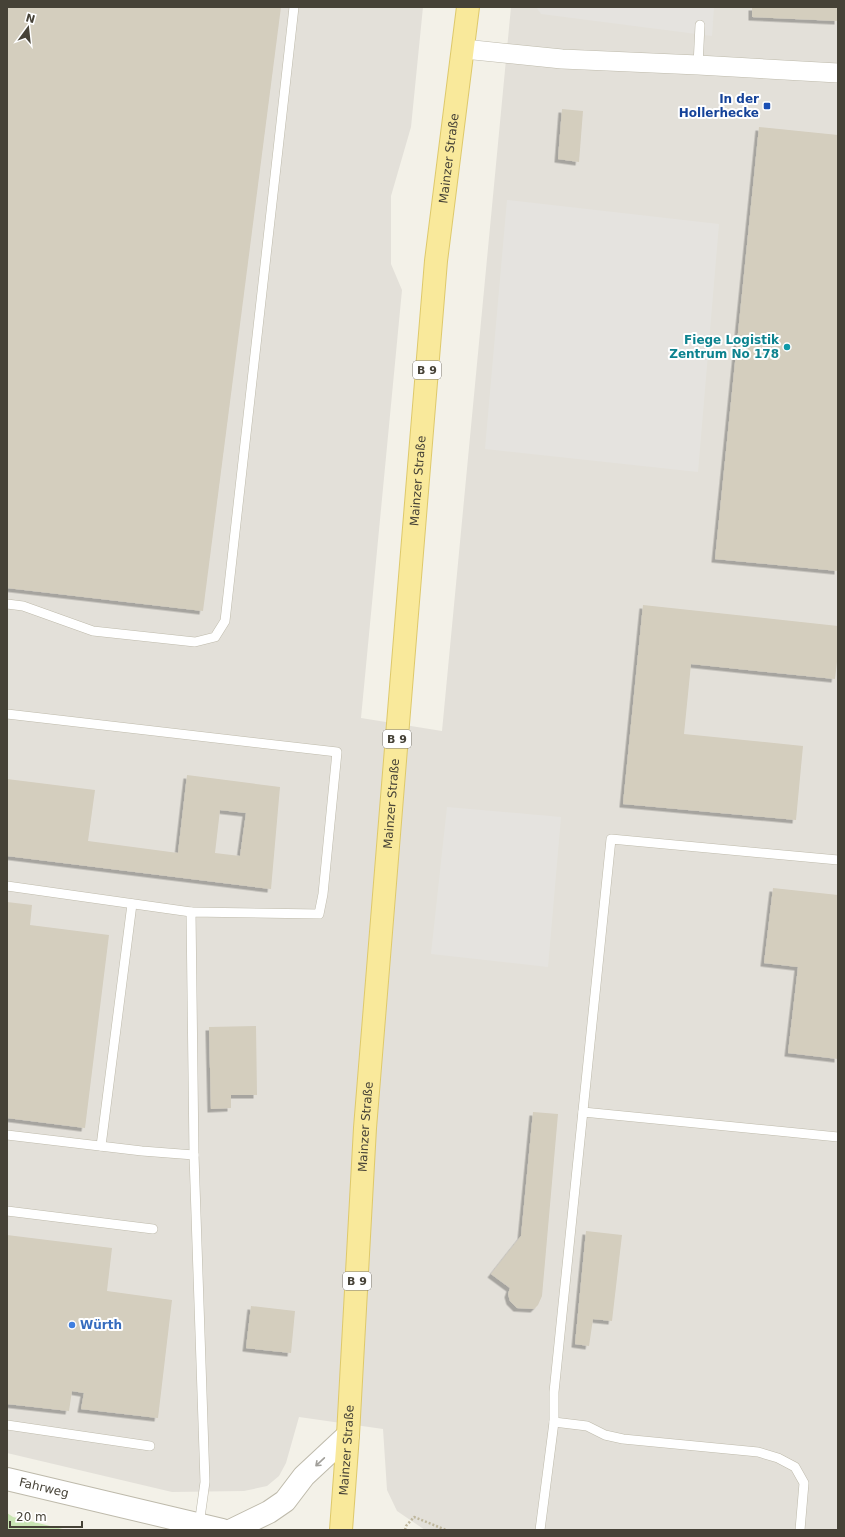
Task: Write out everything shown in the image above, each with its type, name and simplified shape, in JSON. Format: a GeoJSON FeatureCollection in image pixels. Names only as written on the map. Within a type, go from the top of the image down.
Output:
{"type":"FeatureCollection","features":[{"type":"Feature","properties":{"kind":"main road","name":"Mainzer Straße"},"geometry":{"type":"LineString","coordinates":[[341,1530],[348,1435],[365,1128],[419,456],[436,261],[464,49],[468,7]]}},
{"type":"Feature","properties":{"kind":"street"},"geometry":{"type":"LineString","coordinates":[[464,49],[562,59],[838,73]]}},
{"type":"Feature","properties":{"kind":"street"},"geometry":{"type":"LineString","coordinates":[[232,1530],[269,1512],[285,1501],[304,1476],[348,1435]]}},
{"type":"Feature","properties":{"kind":"street","name":"Fahrweg"},"geometry":{"type":"LineString","coordinates":[[7,1479],[222,1530]]}},
{"type":"Feature","properties":{"kind":"lane"},"geometry":{"type":"LineString","coordinates":[[7,604],[22,606],[94,631],[195,642],[215,637],[225,621],[294,7]]}},
{"type":"Feature","properties":{"kind":"lane"},"geometry":{"type":"LineString","coordinates":[[698,65],[700,25]]}},
{"type":"Feature","properties":{"kind":"lane"},"geometry":{"type":"LineString","coordinates":[[7,714],[337,752],[323,894],[319,914],[191,912],[7,886]]}},
{"type":"Feature","properties":{"kind":"lane"},"geometry":{"type":"LineString","coordinates":[[540,1530],[554,1422],[555,1384],[611,839],[838,860]]}},
{"type":"Feature","properties":{"kind":"lane"},"geometry":{"type":"LineString","coordinates":[[101,1146],[132,904]]}},
{"type":"Feature","properties":{"kind":"lane"},"geometry":{"type":"LineString","coordinates":[[191,912],[194,1155],[205,1482],[199,1525]]}},
{"type":"Feature","properties":{"kind":"lane"},"geometry":{"type":"LineString","coordinates":[[583,1112],[838,1137]]}},
{"type":"Feature","properties":{"kind":"lane"},"geometry":{"type":"LineString","coordinates":[[7,1135],[194,1155]]}},
{"type":"Feature","properties":{"kind":"lane"},"geometry":{"type":"LineString","coordinates":[[7,1211],[153,1229]]}},
{"type":"Feature","properties":{"kind":"lane"},"geometry":{"type":"LineString","coordinates":[[554,1422],[587,1426],[605,1435],[623,1439],[758,1452],[778,1458],[795,1467],[804,1483],[800,1530]]}},
{"type":"Feature","properties":{"kind":"lane"},"geometry":{"type":"LineString","coordinates":[[7,1425],[150,1446]]}},
{"type":"Feature","properties":{"kind":"path"},"geometry":{"type":"LineString","coordinates":[[405,1530],[406,1526],[414,1517],[446,1530]]}},
{"type":"Feature","properties":{"kind":"shaded area"},"geometry":{"type":"Polygon","coordinates":[[[7,7],[423,7],[411,127],[391,196],[391,264],[402,290],[361,718],[442,731],[511,7],[838,7],[838,1530],[425,1530],[397,1511],[387,1490],[383,1429],[299,1417],[286,1463],[279,1476],[267,1486],[244,1491],[172,1492],[7,1453],[7,7]]]}},
{"type":"Feature","properties":{"kind":"shaded area"},"geometry":{"type":"Polygon","coordinates":[[[536,7],[714,7],[712,36],[541,14],[536,7]]]}},
{"type":"Feature","properties":{"kind":"shaded area"},"geometry":{"type":"Polygon","coordinates":[[[507,200],[719,224],[698,472],[485,449],[507,200]]]}},
{"type":"Feature","properties":{"kind":"shaded area"},"geometry":{"type":"Polygon","coordinates":[[[447,807],[561,817],[548,967],[431,954],[447,807]]]}},
{"type":"Feature","properties":{"kind":"green space"},"geometry":{"type":"Polygon","coordinates":[[[7,1513],[13,1517],[67,1530],[7,1530],[7,1513]]]}},
{"type":"Feature","properties":{"kind":"building"},"geometry":{"type":"Polygon","coordinates":[[[7,7],[281,7],[203,611],[7,588],[7,7]]]}},
{"type":"Feature","properties":{"kind":"building"},"geometry":{"type":"Polygon","coordinates":[[[752,7],[838,7],[838,21],[752,17],[752,7]]]}},
{"type":"Feature","properties":{"kind":"building"},"geometry":{"type":"Polygon","coordinates":[[[562,109],[583,111],[579,162],[558,159],[562,109]]]}},
{"type":"Feature","properties":{"kind":"building","name":"Fiege Logistik Zentrum No 178"},"geometry":{"type":"Polygon","coordinates":[[[759,127],[838,135],[838,571],[715,559],[759,127]]]}},
{"type":"Feature","properties":{"kind":"building"},"geometry":{"type":"Polygon","coordinates":[[[643,605],[838,626],[838,653],[835,679],[691,664],[684,734],[803,746],[796,820],[623,804],[643,605]]]}},
{"type":"Feature","properties":{"kind":"building"},"geometry":{"type":"Polygon","coordinates":[[[187,775],[280,787],[271,889],[7,856],[7,779],[95,790],[88,841],[178,853],[187,775]],[[220,810],[215,853],[240,856],[246,813],[220,810]]]}},
{"type":"Feature","properties":{"kind":"building"},"geometry":{"type":"Polygon","coordinates":[[[773,888],[838,895],[838,1059],[788,1053],[798,967],[764,963],[773,888]]]}},
{"type":"Feature","properties":{"kind":"building"},"geometry":{"type":"Polygon","coordinates":[[[7,902],[32,905],[30,925],[109,935],[85,1128],[7,1118],[7,902]]]}},
{"type":"Feature","properties":{"kind":"building"},"geometry":{"type":"Polygon","coordinates":[[[256,1026],[257,1095],[231,1095],[231,1108],[211,1109],[209,1027],[256,1026]]]}},
{"type":"Feature","properties":{"kind":"building"},"geometry":{"type":"Polygon","coordinates":[[[533,1112],[558,1114],[542,1296],[538,1305],[534,1309],[517,1308],[510,1301],[508,1294],[510,1288],[491,1274],[521,1236],[533,1112]]]}},
{"type":"Feature","properties":{"kind":"building"},"geometry":{"type":"Polygon","coordinates":[[[586,1231],[622,1235],[612,1321],[593,1319],[589,1346],[575,1344],[586,1231]]]}},
{"type":"Feature","properties":{"kind":"building"},"geometry":{"type":"Polygon","coordinates":[[[7,1235],[112,1248],[107,1291],[172,1300],[158,1418],[81,1409],[84,1393],[72,1391],[69,1411],[7,1404],[7,1235]]]}},
{"type":"Feature","properties":{"kind":"building"},"geometry":{"type":"Polygon","coordinates":[[[251,1306],[295,1311],[291,1353],[246,1348],[251,1306]]]}},
{"type":"Feature","properties":{"kind":"place","name":"In der Hollerhecke"},"geometry":{"type":"Point","coordinates":[767,106]}},
{"type":"Feature","properties":{"kind":"place","name":"Fiege Logistik Zentrum No 178"},"geometry":{"type":"Point","coordinates":[787,347]}},
{"type":"Feature","properties":{"kind":"place","name":"Würth"},"geometry":{"type":"Point","coordinates":[72,1325]}}]}
